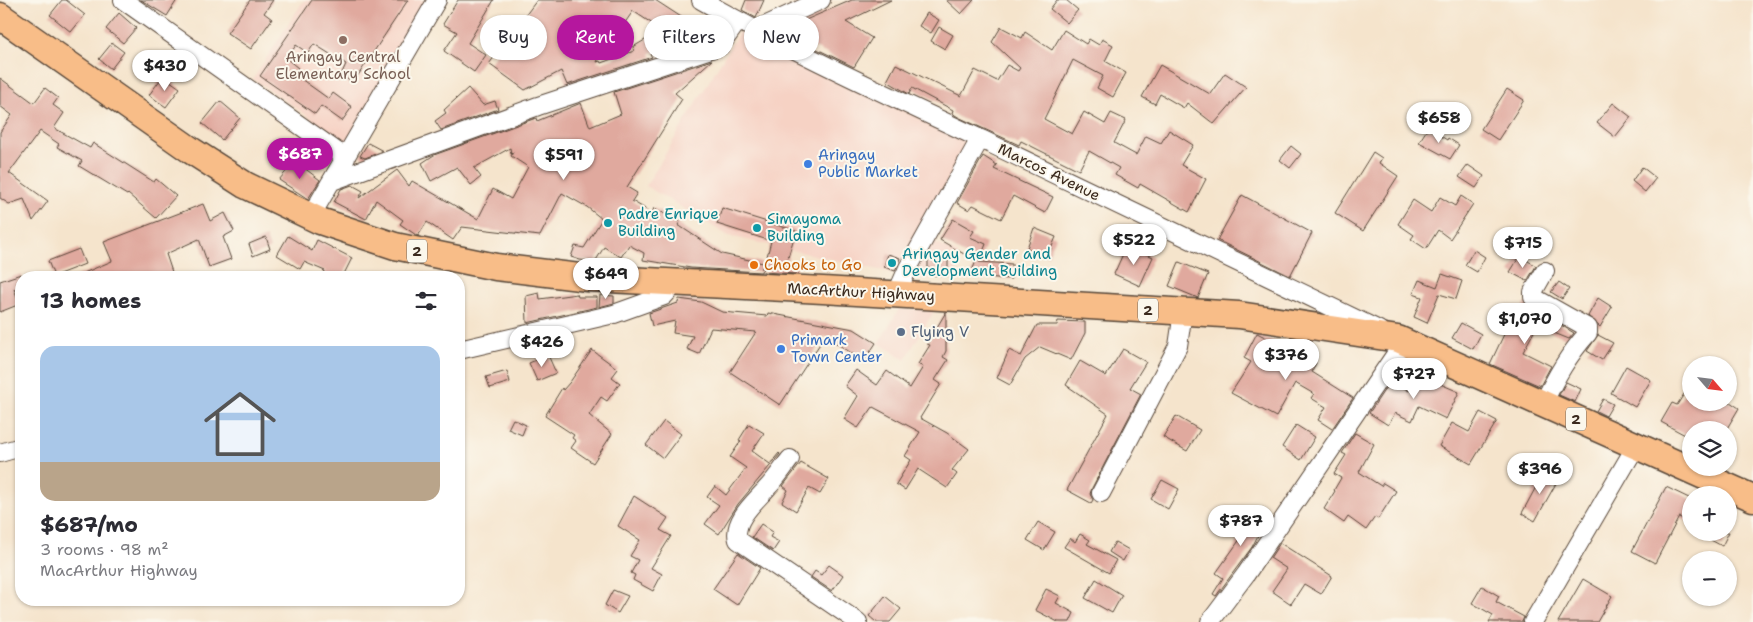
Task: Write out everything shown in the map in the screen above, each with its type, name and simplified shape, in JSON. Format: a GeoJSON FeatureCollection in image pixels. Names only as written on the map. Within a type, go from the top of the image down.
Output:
{"type":"FeatureCollection","features":[{"type":"Feature","properties":{"kind":"highway","name":"MacArthur Highway"},"geometry":{"type":"LineString","coordinates":[[0,16],[192,151],[245,185],[311,216],[395,246],[496,267],[588,278],[1239,315],[1401,340],[1753,498]]}},
{"type":"Feature","properties":{"kind":"street"},"geometry":{"type":"LineString","coordinates":[[123,0],[346,158]]}},
{"type":"Feature","properties":{"kind":"street"},"geometry":{"type":"LineString","coordinates":[[311,216],[437,0]]}},
{"type":"Feature","properties":{"kind":"street"},"geometry":{"type":"LineString","coordinates":[[788,15],[821,0]]}},
{"type":"Feature","properties":{"kind":"street","name":"Marcos Avenue"},"geometry":{"type":"LineString","coordinates":[[705,1],[744,24]]}},
{"type":"Feature","properties":{"kind":"street"},"geometry":{"type":"LineString","coordinates":[[332,181],[538,106],[720,46],[738,21]]}},
{"type":"Feature","properties":{"kind":"street","name":"Marcos Avenue"},"geometry":{"type":"LineString","coordinates":[[814,60],[871,89],[1401,340]]}},
{"type":"Feature","properties":{"kind":"street"},"geometry":{"type":"LineString","coordinates":[[896,295],[908,268],[980,139]]}},
{"type":"Feature","properties":{"kind":"street"},"geometry":{"type":"LineString","coordinates":[[1543,404],[1565,360],[1588,333],[1588,328],[1533,297],[1545,271]]}},
{"type":"Feature","properties":{"kind":"street"},"geometry":{"type":"LineString","coordinates":[[465,349],[614,314],[664,296],[676,283]]}},
{"type":"Feature","properties":{"kind":"street"},"geometry":{"type":"LineString","coordinates":[[1101,493],[1178,346],[1183,312]]}},
{"type":"Feature","properties":{"kind":"street"},"geometry":{"type":"LineString","coordinates":[[1210,622],[1246,574],[1401,340]]}},
{"type":"Feature","properties":{"kind":"street"},"geometry":{"type":"LineString","coordinates":[[1533,622],[1636,446]]}},
{"type":"Feature","properties":{"kind":"street"},"geometry":{"type":"LineString","coordinates":[[0,452],[15,448]]}},
{"type":"Feature","properties":{"kind":"street"},"geometry":{"type":"LineString","coordinates":[[790,459],[768,489],[750,506],[737,532],[738,540],[858,622]]}},
{"type":"Feature","properties":{"kind":"shaded area","name":"Aringay Central Elementary School"},"geometry":{"type":"Polygon","coordinates":[[[304,0],[430,0],[347,143],[253,79],[304,0]]]}},
{"type":"Feature","properties":{"kind":"shaded area","name":"Aringay Public Market"},"geometry":{"type":"Polygon","coordinates":[[[742,27],[744,28],[744,60],[807,60],[969,142],[897,274],[729,236],[646,186],[722,60],[734,60],[734,40],[742,27]]]}},
{"type":"Feature","properties":{"kind":"shaded area"},"geometry":{"type":"Polygon","coordinates":[[[931,241],[958,254],[957,280],[910,277],[931,241]]]}},
{"type":"Feature","properties":{"kind":"shaded area"},"geometry":{"type":"Polygon","coordinates":[[[899,309],[935,309],[905,360],[879,343],[899,309]]]}},
{"type":"Feature","properties":{"kind":"building"},"geometry":{"type":"Polygon","coordinates":[[[62,0],[66,0],[85,15],[71,32],[50,15],[62,0]]]}},
{"type":"Feature","properties":{"kind":"building"},"geometry":{"type":"Polygon","coordinates":[[[141,0],[177,0],[167,16],[141,0]]]}},
{"type":"Feature","properties":{"kind":"building"},"geometry":{"type":"Polygon","coordinates":[[[250,0],[273,0],[264,13],[272,19],[251,49],[227,33],[250,0]]]}},
{"type":"Feature","properties":{"kind":"building"},"geometry":{"type":"Polygon","coordinates":[[[312,0],[408,0],[353,83],[341,75],[346,64],[314,44],[308,53],[296,45],[287,59],[298,68],[294,74],[329,99],[333,93],[352,107],[342,121],[321,106],[315,114],[260,76],[312,0]]]}},
{"type":"Feature","properties":{"kind":"building"},"geometry":{"type":"Polygon","coordinates":[[[458,0],[494,0],[485,15],[480,15],[480,23],[468,43],[480,51],[480,60],[482,60],[474,72],[444,51],[457,32],[443,24],[458,0]]]}},
{"type":"Feature","properties":{"kind":"building"},"geometry":{"type":"Polygon","coordinates":[[[537,0],[655,0],[678,15],[644,15],[644,18],[633,11],[630,15],[557,15],[557,60],[598,60],[597,62],[600,61],[601,63],[609,60],[634,60],[634,46],[644,41],[644,60],[567,85],[561,71],[525,90],[489,64],[492,60],[547,60],[547,15],[526,15],[537,0]]]}},
{"type":"Feature","properties":{"kind":"building"},"geometry":{"type":"Polygon","coordinates":[[[746,0],[764,0],[757,15],[751,15],[742,10],[746,0]]]}},
{"type":"Feature","properties":{"kind":"building"},"geometry":{"type":"Polygon","coordinates":[[[852,0],[891,0],[846,22],[872,38],[854,67],[819,50],[819,15],[817,15],[852,0]]]}},
{"type":"Feature","properties":{"kind":"building"},"geometry":{"type":"Polygon","coordinates":[[[946,0],[974,0],[961,14],[946,0]]]}},
{"type":"Feature","properties":{"kind":"building"},"geometry":{"type":"Polygon","coordinates":[[[1057,0],[1066,0],[1078,10],[1067,23],[1050,9],[1057,0]]]}},
{"type":"Feature","properties":{"kind":"building"},"geometry":{"type":"Polygon","coordinates":[[[119,13],[136,28],[123,43],[106,29],[119,13]]]}},
{"type":"Feature","properties":{"kind":"building"},"geometry":{"type":"Polygon","coordinates":[[[927,13],[939,20],[931,33],[919,26],[927,13]]]}},
{"type":"Feature","properties":{"kind":"building"},"geometry":{"type":"Polygon","coordinates":[[[939,27],[953,35],[945,49],[931,41],[939,27]]]}},
{"type":"Feature","properties":{"kind":"building"},"geometry":{"type":"Polygon","coordinates":[[[1001,27],[1022,38],[1025,32],[1052,50],[1064,30],[1086,44],[1089,39],[1099,45],[1102,39],[1113,45],[1105,61],[1126,73],[1113,97],[1097,88],[1103,76],[1073,60],[1044,119],[1072,134],[1084,112],[1105,124],[1111,113],[1126,120],[1114,143],[1136,155],[1146,136],[1161,143],[1169,130],[1193,145],[1181,165],[1206,179],[1189,212],[1140,184],[1138,188],[1115,175],[1119,168],[1089,151],[1079,170],[1021,141],[1019,145],[958,117],[952,113],[953,110],[912,88],[909,94],[887,81],[896,64],[961,96],[975,70],[997,81],[1007,65],[1018,71],[1020,68],[992,42],[1001,27]]]}},
{"type":"Feature","properties":{"kind":"building"},"geometry":{"type":"Polygon","coordinates":[[[112,43],[124,52],[111,69],[99,59],[112,43]]]}},
{"type":"Feature","properties":{"kind":"building"},"geometry":{"type":"Polygon","coordinates":[[[712,60],[675,93],[682,99],[627,187],[637,193],[632,201],[652,213],[654,208],[680,222],[678,225],[722,254],[763,263],[761,272],[691,268],[643,260],[644,253],[629,245],[621,257],[604,247],[595,262],[571,257],[575,246],[584,248],[602,219],[587,207],[562,193],[540,236],[462,227],[453,240],[427,222],[418,236],[416,235],[400,224],[403,220],[376,200],[366,219],[334,202],[341,189],[352,185],[363,191],[359,198],[397,170],[409,186],[412,181],[478,219],[493,189],[511,199],[528,167],[511,156],[513,152],[511,154],[510,148],[474,168],[481,177],[471,185],[457,167],[431,181],[422,163],[434,155],[536,118],[537,121],[581,103],[590,127],[621,114],[614,92],[712,60]]]}},
{"type":"Feature","properties":{"kind":"building"},"geometry":{"type":"Polygon","coordinates":[[[1160,65],[1210,94],[1225,73],[1246,87],[1214,124],[1187,103],[1184,108],[1160,94],[1155,104],[1142,97],[1160,65]]]}},
{"type":"Feature","properties":{"kind":"building"},"geometry":{"type":"Polygon","coordinates":[[[163,76],[180,88],[166,107],[149,95],[163,76]]]}},
{"type":"Feature","properties":{"kind":"building"},"geometry":{"type":"Polygon","coordinates":[[[0,78],[34,103],[45,88],[58,98],[53,105],[64,113],[54,128],[90,148],[93,143],[154,182],[156,179],[176,196],[156,218],[128,194],[79,166],[82,161],[57,147],[59,144],[40,131],[9,173],[48,201],[33,221],[24,199],[9,204],[0,198],[0,132],[12,115],[0,106],[0,78]]]}},
{"type":"Feature","properties":{"kind":"building"},"geometry":{"type":"Polygon","coordinates":[[[468,88],[483,105],[495,101],[498,109],[441,130],[435,121],[446,113],[444,110],[468,88]]]}},
{"type":"Feature","properties":{"kind":"building"},"geometry":{"type":"Polygon","coordinates":[[[1507,89],[1524,100],[1498,140],[1481,129],[1507,89]]]}},
{"type":"Feature","properties":{"kind":"building"},"geometry":{"type":"Polygon","coordinates":[[[220,101],[240,118],[222,140],[202,123],[220,101]]]}},
{"type":"Feature","properties":{"kind":"building"},"geometry":{"type":"Polygon","coordinates":[[[1613,103],[1631,117],[1615,137],[1597,123],[1613,103]]]}},
{"type":"Feature","properties":{"kind":"building"},"geometry":{"type":"Polygon","coordinates":[[[1428,128],[1459,145],[1450,159],[1419,142],[1428,128]]]}},
{"type":"Feature","properties":{"kind":"building"},"geometry":{"type":"Polygon","coordinates":[[[368,143],[383,151],[365,158],[360,156],[368,143]]]}},
{"type":"Feature","properties":{"kind":"building"},"geometry":{"type":"Polygon","coordinates":[[[1291,146],[1301,154],[1290,168],[1280,160],[1291,146]]]}},
{"type":"Feature","properties":{"kind":"building"},"geometry":{"type":"Polygon","coordinates":[[[1373,152],[1382,158],[1379,163],[1398,176],[1363,231],[1335,213],[1373,152]]]}},
{"type":"Feature","properties":{"kind":"building"},"geometry":{"type":"Polygon","coordinates":[[[983,156],[997,165],[994,169],[1053,197],[1045,213],[1013,196],[1001,219],[973,205],[969,210],[957,203],[983,156]]]}},
{"type":"Feature","properties":{"kind":"building"},"geometry":{"type":"Polygon","coordinates":[[[295,161],[320,180],[308,199],[279,180],[295,161]]]}},
{"type":"Feature","properties":{"kind":"building"},"geometry":{"type":"Polygon","coordinates":[[[1468,165],[1484,176],[1476,188],[1459,177],[1468,165]]]}},
{"type":"Feature","properties":{"kind":"building"},"geometry":{"type":"Polygon","coordinates":[[[1642,167],[1656,178],[1645,192],[1632,181],[1642,167]]]}},
{"type":"Feature","properties":{"kind":"building"},"geometry":{"type":"Polygon","coordinates":[[[1242,195],[1312,233],[1290,276],[1217,240],[1242,195]]]}},
{"type":"Feature","properties":{"kind":"building"},"geometry":{"type":"Polygon","coordinates":[[[1461,196],[1473,204],[1450,239],[1438,230],[1426,249],[1411,239],[1414,235],[1398,224],[1413,200],[1431,212],[1440,197],[1455,206],[1461,196]]]}},
{"type":"Feature","properties":{"kind":"building"},"geometry":{"type":"Polygon","coordinates":[[[203,204],[210,221],[225,213],[234,231],[223,237],[231,259],[209,267],[199,239],[166,254],[172,271],[88,271],[112,261],[104,242],[203,204]]]}},
{"type":"Feature","properties":{"kind":"building","name":"Simayoma Building"},"geometry":{"type":"Polygon","coordinates":[[[722,208],[796,231],[786,264],[797,266],[796,274],[763,272],[771,241],[717,224],[722,208]]]}},
{"type":"Feature","properties":{"kind":"building"},"geometry":{"type":"Polygon","coordinates":[[[953,219],[974,231],[970,237],[986,244],[979,262],[1012,264],[1011,279],[970,276],[976,261],[940,240],[953,219]]]}},
{"type":"Feature","properties":{"kind":"building"},"geometry":{"type":"Polygon","coordinates":[[[1034,228],[1056,237],[1048,256],[1027,248],[1034,228]]]}},
{"type":"Feature","properties":{"kind":"building"},"geometry":{"type":"Polygon","coordinates":[[[288,236],[312,251],[317,240],[352,258],[346,271],[325,271],[304,262],[300,269],[277,255],[288,236]]]}},
{"type":"Feature","properties":{"kind":"building"},"geometry":{"type":"Polygon","coordinates":[[[266,237],[270,249],[253,256],[249,244],[266,237]]]}},
{"type":"Feature","properties":{"kind":"building"},"geometry":{"type":"Polygon","coordinates":[[[1127,245],[1153,257],[1140,286],[1114,274],[1127,245]]]}},
{"type":"Feature","properties":{"kind":"building"},"geometry":{"type":"Polygon","coordinates":[[[79,249],[85,264],[67,271],[52,271],[48,261],[79,249]]]}},
{"type":"Feature","properties":{"kind":"building"},"geometry":{"type":"Polygon","coordinates":[[[1474,250],[1485,257],[1477,272],[1465,265],[1474,250]]]}},
{"type":"Feature","properties":{"kind":"building","name":"Aringay Gender and Development Building"},"geometry":{"type":"Polygon","coordinates":[[[888,254],[900,258],[895,271],[884,267],[888,254]]]}},
{"type":"Feature","properties":{"kind":"building"},"geometry":{"type":"Polygon","coordinates":[[[1520,256],[1536,266],[1527,281],[1510,272],[1520,256]]]}},
{"type":"Feature","properties":{"kind":"building"},"geometry":{"type":"Polygon","coordinates":[[[928,257],[948,257],[948,276],[928,275],[928,257]]]}},
{"type":"Feature","properties":{"kind":"building"},"geometry":{"type":"Polygon","coordinates":[[[1179,262],[1208,274],[1198,298],[1169,286],[1179,262]]]}},
{"type":"Feature","properties":{"kind":"building"},"geometry":{"type":"Polygon","coordinates":[[[1442,274],[1462,281],[1456,299],[1439,294],[1427,323],[1414,317],[1422,297],[1413,294],[1419,280],[1437,287],[1442,274]]]}},
{"type":"Feature","properties":{"kind":"building"},"geometry":{"type":"Polygon","coordinates":[[[15,276],[15,306],[0,312],[0,281],[15,276]]]}},
{"type":"Feature","properties":{"kind":"building"},"geometry":{"type":"Polygon","coordinates":[[[1559,282],[1569,289],[1562,299],[1551,292],[1559,282]]]}},
{"type":"Feature","properties":{"kind":"building"},"geometry":{"type":"Polygon","coordinates":[[[539,293],[540,299],[577,294],[578,297],[597,297],[597,307],[527,323],[526,296],[539,293]]]}},
{"type":"Feature","properties":{"kind":"building"},"geometry":{"type":"Polygon","coordinates":[[[600,295],[614,296],[614,303],[599,307],[600,295]]]}},
{"type":"Feature","properties":{"kind":"building"},"geometry":{"type":"Polygon","coordinates":[[[1598,298],[1612,307],[1600,327],[1588,316],[1598,298]]]}},
{"type":"Feature","properties":{"kind":"building"},"geometry":{"type":"Polygon","coordinates":[[[679,299],[701,302],[722,312],[767,316],[768,313],[854,329],[876,343],[864,361],[825,336],[780,405],[730,372],[756,332],[711,328],[699,354],[687,349],[693,336],[673,333],[675,321],[652,326],[649,313],[678,303],[679,299]]]}},
{"type":"Feature","properties":{"kind":"building"},"geometry":{"type":"Polygon","coordinates":[[[1525,303],[1574,333],[1569,339],[1537,326],[1523,352],[1551,366],[1540,386],[1490,364],[1515,311],[1520,314],[1525,303]]]}},
{"type":"Feature","properties":{"kind":"building"},"geometry":{"type":"Polygon","coordinates":[[[946,312],[946,351],[943,357],[948,360],[935,380],[941,384],[920,418],[947,433],[969,449],[952,470],[957,474],[947,488],[918,469],[905,490],[896,484],[911,460],[905,456],[920,432],[873,407],[858,428],[844,419],[858,396],[845,386],[856,370],[877,385],[887,371],[910,388],[923,367],[918,364],[930,345],[927,344],[946,312]]]}},
{"type":"Feature","properties":{"kind":"building"},"geometry":{"type":"Polygon","coordinates":[[[1058,321],[1085,322],[1085,333],[1071,360],[1040,347],[1025,359],[1010,385],[997,378],[1009,350],[1021,356],[1037,325],[1057,325],[1058,321]]]}},
{"type":"Feature","properties":{"kind":"building"},"geometry":{"type":"Polygon","coordinates":[[[1461,323],[1481,334],[1473,349],[1452,338],[1461,323]]]}},
{"type":"Feature","properties":{"kind":"building"},"geometry":{"type":"Polygon","coordinates":[[[1257,333],[1316,363],[1312,372],[1353,398],[1332,429],[1318,420],[1326,407],[1311,398],[1314,394],[1295,383],[1276,417],[1231,393],[1251,362],[1244,358],[1257,333]]]}},
{"type":"Feature","properties":{"kind":"building"},"geometry":{"type":"Polygon","coordinates":[[[1598,335],[1613,343],[1602,360],[1587,351],[1598,335]]]}},
{"type":"Feature","properties":{"kind":"building"},"geometry":{"type":"Polygon","coordinates":[[[1123,349],[1146,362],[1130,388],[1141,394],[1092,488],[1090,494],[1093,500],[1091,503],[1067,490],[1108,414],[1066,385],[1080,361],[1106,376],[1123,349]]]}},
{"type":"Feature","properties":{"kind":"building"},"geometry":{"type":"Polygon","coordinates":[[[592,350],[618,369],[612,377],[620,383],[607,401],[601,397],[589,415],[612,434],[593,463],[571,448],[576,441],[572,438],[574,435],[545,416],[562,388],[563,390],[570,382],[592,350]]]}},
{"type":"Feature","properties":{"kind":"building"},"geometry":{"type":"Polygon","coordinates":[[[548,355],[556,373],[537,381],[529,363],[548,355]]]}},
{"type":"Feature","properties":{"kind":"building"},"geometry":{"type":"Polygon","coordinates":[[[1626,366],[1651,380],[1635,407],[1611,393],[1626,366]]]}},
{"type":"Feature","properties":{"kind":"building"},"geometry":{"type":"Polygon","coordinates":[[[507,371],[510,382],[490,388],[486,377],[507,371]]]}},
{"type":"Feature","properties":{"kind":"building"},"geometry":{"type":"Polygon","coordinates":[[[1417,374],[1459,392],[1446,419],[1419,406],[1412,421],[1395,413],[1388,425],[1369,413],[1391,380],[1409,391],[1417,374]]]}},
{"type":"Feature","properties":{"kind":"building"},"geometry":{"type":"Polygon","coordinates":[[[1566,382],[1581,389],[1575,402],[1559,395],[1566,382]]]}},
{"type":"Feature","properties":{"kind":"building"},"geometry":{"type":"Polygon","coordinates":[[[1682,397],[1682,411],[1737,411],[1731,421],[1682,421],[1682,433],[1661,422],[1672,403],[1677,405],[1682,397]]]}},
{"type":"Feature","properties":{"kind":"building"},"geometry":{"type":"Polygon","coordinates":[[[1603,399],[1613,404],[1606,416],[1596,411],[1603,399]]]}},
{"type":"Feature","properties":{"kind":"building"},"geometry":{"type":"Polygon","coordinates":[[[1480,412],[1497,421],[1471,464],[1439,446],[1452,423],[1469,432],[1480,412]]]}},
{"type":"Feature","properties":{"kind":"building"},"geometry":{"type":"Polygon","coordinates":[[[1176,416],[1200,430],[1187,451],[1163,437],[1176,416]]]}},
{"type":"Feature","properties":{"kind":"building"},"geometry":{"type":"Polygon","coordinates":[[[513,419],[526,425],[522,435],[508,429],[513,419]]]}},
{"type":"Feature","properties":{"kind":"building"},"geometry":{"type":"Polygon","coordinates":[[[664,421],[681,434],[663,458],[646,445],[664,421]]]}},
{"type":"Feature","properties":{"kind":"building"},"geometry":{"type":"Polygon","coordinates":[[[749,424],[764,433],[752,451],[770,464],[780,454],[738,504],[719,534],[705,524],[719,505],[707,497],[715,486],[726,495],[746,468],[730,457],[741,441],[739,440],[749,424]]]}},
{"type":"Feature","properties":{"kind":"building"},"geometry":{"type":"Polygon","coordinates":[[[1296,425],[1315,437],[1301,460],[1282,447],[1296,425]]]}},
{"type":"Feature","properties":{"kind":"building"},"geometry":{"type":"Polygon","coordinates":[[[1355,433],[1374,444],[1359,472],[1381,486],[1383,483],[1396,491],[1378,519],[1375,517],[1366,530],[1348,517],[1344,523],[1324,509],[1341,478],[1334,474],[1346,455],[1342,453],[1355,433]]]}},
{"type":"Feature","properties":{"kind":"building"},"geometry":{"type":"Polygon","coordinates":[[[801,463],[829,479],[820,494],[809,488],[796,511],[782,502],[788,490],[783,486],[801,463]]]}},
{"type":"Feature","properties":{"kind":"building"},"geometry":{"type":"Polygon","coordinates":[[[1545,470],[1559,478],[1535,521],[1522,513],[1545,470]]]}},
{"type":"Feature","properties":{"kind":"building"},"geometry":{"type":"Polygon","coordinates":[[[1162,480],[1179,489],[1168,509],[1151,499],[1162,480]]]}},
{"type":"Feature","properties":{"kind":"building"},"geometry":{"type":"Polygon","coordinates":[[[1666,487],[1682,495],[1682,518],[1679,517],[1655,563],[1632,551],[1666,487]]]}},
{"type":"Feature","properties":{"kind":"building"},"geometry":{"type":"Polygon","coordinates":[[[634,496],[668,518],[660,530],[671,536],[651,568],[662,574],[653,591],[633,580],[635,575],[631,573],[638,560],[630,556],[640,540],[618,526],[634,496]]]}},
{"type":"Feature","properties":{"kind":"building"},"geometry":{"type":"Polygon","coordinates":[[[1250,509],[1267,518],[1252,547],[1216,596],[1213,594],[1223,578],[1216,573],[1248,528],[1241,524],[1250,509]]]}},
{"type":"Feature","properties":{"kind":"building"},"geometry":{"type":"Polygon","coordinates":[[[1038,522],[1055,532],[1044,550],[1027,540],[1038,522]]]}},
{"type":"Feature","properties":{"kind":"building"},"geometry":{"type":"Polygon","coordinates":[[[761,524],[773,532],[770,537],[779,542],[773,551],[752,537],[761,524]]]}},
{"type":"Feature","properties":{"kind":"building"},"geometry":{"type":"Polygon","coordinates":[[[1080,534],[1090,540],[1087,544],[1116,560],[1109,573],[1064,547],[1070,538],[1075,542],[1080,534]]]}},
{"type":"Feature","properties":{"kind":"building"},"geometry":{"type":"Polygon","coordinates":[[[1713,541],[1724,541],[1722,546],[1713,541]]]}},
{"type":"Feature","properties":{"kind":"building"},"geometry":{"type":"Polygon","coordinates":[[[1115,542],[1129,550],[1123,561],[1109,552],[1115,542]]]}},
{"type":"Feature","properties":{"kind":"building"},"geometry":{"type":"Polygon","coordinates":[[[1280,543],[1332,576],[1321,594],[1304,584],[1291,604],[1272,591],[1287,569],[1270,558],[1280,543]]]}},
{"type":"Feature","properties":{"kind":"building"},"geometry":{"type":"Polygon","coordinates":[[[738,553],[760,568],[737,605],[713,589],[738,553]]]}},
{"type":"Feature","properties":{"kind":"building"},"geometry":{"type":"Polygon","coordinates":[[[829,565],[843,575],[832,591],[811,577],[815,571],[821,575],[829,565]]]}},
{"type":"Feature","properties":{"kind":"building"},"geometry":{"type":"Polygon","coordinates":[[[1096,579],[1122,595],[1112,613],[1085,598],[1096,579]]]}},
{"type":"Feature","properties":{"kind":"building"},"geometry":{"type":"Polygon","coordinates":[[[1583,579],[1612,596],[1597,622],[1558,622],[1583,579]]]}},
{"type":"Feature","properties":{"kind":"building"},"geometry":{"type":"Polygon","coordinates":[[[1482,586],[1499,596],[1496,602],[1524,617],[1522,622],[1489,622],[1493,615],[1472,603],[1482,586]]]}},
{"type":"Feature","properties":{"kind":"building"},"geometry":{"type":"Polygon","coordinates":[[[1046,589],[1060,596],[1056,603],[1074,613],[1070,622],[1058,622],[1035,610],[1046,589]]]}},
{"type":"Feature","properties":{"kind":"building"},"geometry":{"type":"Polygon","coordinates":[[[613,590],[628,596],[618,613],[605,605],[613,590]]]}},
{"type":"Feature","properties":{"kind":"building"},"geometry":{"type":"Polygon","coordinates":[[[885,596],[901,609],[890,622],[876,622],[869,616],[885,596]]]}},
{"type":"Feature","properties":{"kind":"place","name":"Aringay Central Elementary School"},"geometry":{"type":"Point","coordinates":[343,40]}},
{"type":"Feature","properties":{"kind":"place","name":"Aringay Public Market"},"geometry":{"type":"Point","coordinates":[808,164]}},
{"type":"Feature","properties":{"kind":"place","name":"Padre Enrique Building"},"geometry":{"type":"Point","coordinates":[608,223]}},
{"type":"Feature","properties":{"kind":"place","name":"Simayoma Building"},"geometry":{"type":"Point","coordinates":[757,228]}},
{"type":"Feature","properties":{"kind":"place","name":"Aringay Gender and Development Building"},"geometry":{"type":"Point","coordinates":[892,263]}},
{"type":"Feature","properties":{"kind":"place","name":"Chooks to Go"},"geometry":{"type":"Point","coordinates":[754,265]}},
{"type":"Feature","properties":{"kind":"place","name":"Flying V"},"geometry":{"type":"Point","coordinates":[901,332]}},
{"type":"Feature","properties":{"kind":"place","name":"Primark Town Center"},"geometry":{"type":"Point","coordinates":[781,349]}}]}
